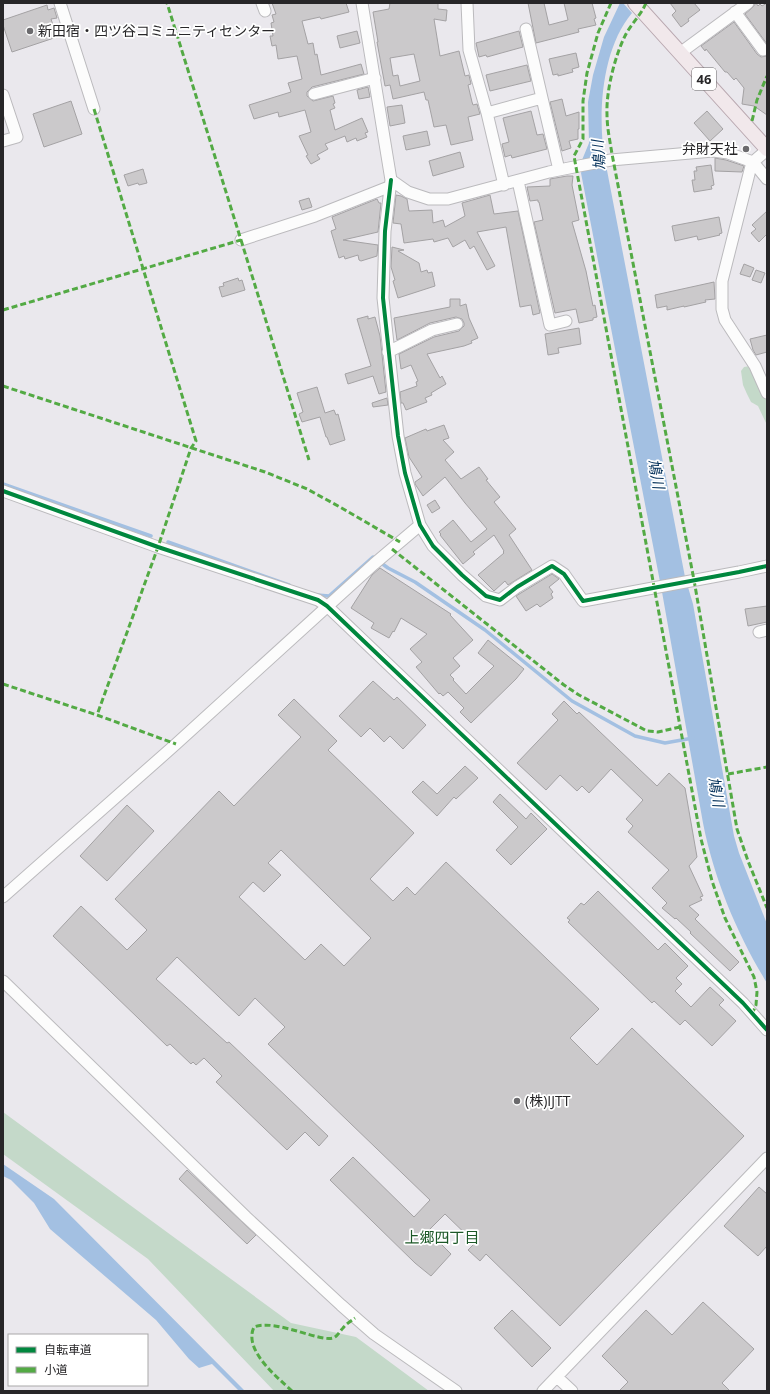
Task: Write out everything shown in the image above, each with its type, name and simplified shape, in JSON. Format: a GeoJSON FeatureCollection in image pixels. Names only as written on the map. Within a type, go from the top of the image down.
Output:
{"type":"FeatureCollection","features":[{"type":"Feature","properties":{"kind":"main road","name":"46"},"geometry":{"type":"LineString","coordinates":[[638,6],[767,150]]}},
{"type":"Feature","properties":{"kind":"street"},"geometry":{"type":"LineString","coordinates":[[60,3],[94,109]]}},
{"type":"Feature","properties":{"kind":"street"},"geometry":{"type":"LineString","coordinates":[[362,3],[391,183],[385,231],[383,298],[399,443],[405,473],[420,525],[433,546],[486,596],[500,600],[517,587],[552,566],[564,574],[583,601],[767,566]]}},
{"type":"Feature","properties":{"kind":"street"},"geometry":{"type":"LineString","coordinates":[[467,3],[469,50],[487,113],[504,185]]}},
{"type":"Feature","properties":{"kind":"street"},"geometry":{"type":"LineString","coordinates":[[680,53],[748,3]]}},
{"type":"Feature","properties":{"kind":"street"},"geometry":{"type":"LineString","coordinates":[[735,12],[764,50]]}},
{"type":"Feature","properties":{"kind":"street"},"geometry":{"type":"LineString","coordinates":[[526,29],[559,170]]}},
{"type":"Feature","properties":{"kind":"street"},"geometry":{"type":"LineString","coordinates":[[314,94],[375,78]]}},
{"type":"Feature","properties":{"kind":"street"},"geometry":{"type":"LineString","coordinates":[[3,95],[17,137],[3,141]]}},
{"type":"Feature","properties":{"kind":"street"},"geometry":{"type":"LineString","coordinates":[[487,113],[542,98]]}},
{"type":"Feature","properties":{"kind":"street"},"geometry":{"type":"LineString","coordinates":[[767,150],[753,162],[751,166],[722,281],[722,309],[725,320],[755,366],[767,393]]}},
{"type":"Feature","properties":{"kind":"street"},"geometry":{"type":"LineString","coordinates":[[391,183],[408,192],[429,199],[448,199],[559,170],[611,160],[713,151],[728,153],[753,162],[767,178]]}},
{"type":"Feature","properties":{"kind":"street"},"geometry":{"type":"LineString","coordinates":[[518,181],[550,324],[566,321]]}},
{"type":"Feature","properties":{"kind":"street"},"geometry":{"type":"LineString","coordinates":[[241,240],[315,216],[391,183]]}},
{"type":"Feature","properties":{"kind":"street"},"geometry":{"type":"LineString","coordinates":[[388,352],[432,330],[457,324]]}},
{"type":"Feature","properties":{"kind":"street"},"geometry":{"type":"LineString","coordinates":[[3,491],[158,547],[318,600],[327,606],[743,1003],[767,1030]]}},
{"type":"Feature","properties":{"kind":"street"},"geometry":{"type":"LineString","coordinates":[[3,897],[176,744],[374,564],[420,525]]}},
{"type":"Feature","properties":{"kind":"street"},"geometry":{"type":"LineString","coordinates":[[3,980],[246,1217],[340,1305],[374,1334],[456,1391]]}},
{"type":"Feature","properties":{"kind":"street"},"geometry":{"type":"LineString","coordinates":[[543,1391],[767,1158]]}},
{"type":"Feature","properties":{"kind":"street"},"geometry":{"type":"LineString","coordinates":[[557,1377],[572,1391]]}},
{"type":"Feature","properties":{"kind":"green space"},"geometry":{"type":"Polygon","coordinates":[[[750,366],[767,386],[767,425],[758,406],[751,402],[743,385],[741,371],[744,367],[750,366]]]}},
{"type":"Feature","properties":{"kind":"green space"},"geometry":{"type":"Polygon","coordinates":[[[3,1112],[291,1323],[356,1337],[429,1391],[274,1391],[148,1259],[3,1154],[3,1112]]]}},
{"type":"Feature","properties":{"kind":"water","name":"鳩川"},"geometry":{"type":"Polygon","coordinates":[[[620,3],[623,3],[632,13],[614,44],[604,81],[602,100],[602,138],[604,156],[582,160],[589,143],[588,102],[593,75],[604,37],[620,3]]]}},
{"type":"Feature","properties":{"kind":"water","name":"鳩川"},"geometry":{"type":"Polygon","coordinates":[[[606,165],[685,577],[693,604],[734,836],[739,853],[767,924],[767,983],[736,926],[728,906],[713,865],[703,823],[662,592],[581,173],[582,170],[606,165]]]}},
{"type":"Feature","properties":{"kind":"water"},"geometry":{"type":"Polygon","coordinates":[[[3,1164],[54,1199],[245,1391],[239,1391],[212,1364],[199,1368],[189,1359],[156,1320],[50,1229],[34,1203],[11,1180],[3,1176],[3,1164]]]}},
{"type":"Feature","properties":{"kind":"building"},"geometry":{"type":"Polygon","coordinates":[[[272,3],[346,3],[349,12],[321,19],[320,17],[302,21],[308,44],[313,43],[315,55],[317,54],[321,75],[361,64],[364,74],[312,87],[307,92],[307,96],[313,101],[333,96],[335,103],[333,104],[335,108],[330,110],[335,130],[362,118],[368,132],[365,133],[367,137],[357,141],[356,138],[347,142],[345,136],[325,144],[328,149],[317,155],[320,159],[311,164],[306,156],[308,155],[299,136],[311,132],[305,110],[279,117],[278,112],[254,119],[249,105],[291,92],[288,83],[302,79],[297,56],[278,59],[276,45],[272,46],[270,36],[273,36],[271,23],[274,22],[272,15],[276,14],[272,3]]]}},
{"type":"Feature","properties":{"kind":"building"},"geometry":{"type":"Polygon","coordinates":[[[390,3],[438,3],[438,9],[447,10],[446,21],[434,19],[440,56],[459,51],[465,76],[469,75],[471,84],[468,85],[472,102],[473,105],[477,104],[480,114],[468,117],[473,140],[451,145],[446,125],[434,127],[428,100],[426,100],[424,92],[393,99],[390,85],[385,86],[373,12],[389,9],[390,3]],[[414,54],[390,58],[393,76],[398,75],[400,86],[420,81],[414,54]]]}},
{"type":"Feature","properties":{"kind":"building"},"geometry":{"type":"Polygon","coordinates":[[[528,3],[544,3],[549,25],[568,20],[564,3],[592,3],[596,18],[594,19],[596,25],[578,29],[579,32],[536,43],[528,3]]]}},
{"type":"Feature","properties":{"kind":"building"},"geometry":{"type":"Polygon","coordinates":[[[670,3],[694,3],[700,10],[688,19],[689,21],[681,27],[672,15],[676,11],[670,3]]]}},
{"type":"Feature","properties":{"kind":"building"},"geometry":{"type":"Polygon","coordinates":[[[756,3],[758,6],[760,4],[762,6],[767,3],[767,44],[745,14],[756,3]]]}},
{"type":"Feature","properties":{"kind":"building","name":"新田宿・四ツ谷コミュニティセンター"},"geometry":{"type":"Polygon","coordinates":[[[47,5],[48,10],[54,8],[57,18],[51,19],[57,37],[12,52],[3,25],[3,20],[47,5]]]}},
{"type":"Feature","properties":{"kind":"building"},"geometry":{"type":"Polygon","coordinates":[[[734,22],[757,54],[761,57],[767,56],[767,115],[754,106],[742,104],[744,88],[736,78],[734,80],[727,72],[725,72],[706,49],[705,51],[701,46],[734,22]]]}},
{"type":"Feature","properties":{"kind":"building"},"geometry":{"type":"Polygon","coordinates":[[[357,31],[360,43],[340,48],[337,36],[357,31]]]}},
{"type":"Feature","properties":{"kind":"building"},"geometry":{"type":"Polygon","coordinates":[[[519,31],[523,47],[487,57],[486,55],[479,57],[476,43],[519,31]]]}},
{"type":"Feature","properties":{"kind":"building"},"geometry":{"type":"Polygon","coordinates":[[[576,53],[579,67],[572,69],[573,72],[558,76],[558,74],[553,75],[549,59],[576,53]]]}},
{"type":"Feature","properties":{"kind":"building"},"geometry":{"type":"Polygon","coordinates":[[[527,65],[531,81],[490,91],[486,75],[527,65]]]}},
{"type":"Feature","properties":{"kind":"building"},"geometry":{"type":"Polygon","coordinates":[[[368,87],[370,97],[359,99],[357,90],[368,87]]]}},
{"type":"Feature","properties":{"kind":"building"},"geometry":{"type":"Polygon","coordinates":[[[562,99],[566,116],[579,112],[579,129],[578,139],[569,141],[571,148],[562,151],[550,102],[562,99]]]}},
{"type":"Feature","properties":{"kind":"building"},"geometry":{"type":"Polygon","coordinates":[[[71,101],[82,134],[44,147],[33,114],[71,101]]]}},
{"type":"Feature","properties":{"kind":"building"},"geometry":{"type":"Polygon","coordinates":[[[402,105],[405,123],[390,126],[387,107],[402,105]]]}},
{"type":"Feature","properties":{"kind":"building"},"geometry":{"type":"Polygon","coordinates":[[[531,111],[537,135],[543,134],[547,149],[512,158],[511,155],[505,157],[502,144],[509,142],[503,118],[531,111]]]}},
{"type":"Feature","properties":{"kind":"building"},"geometry":{"type":"Polygon","coordinates":[[[707,111],[723,129],[710,141],[694,123],[707,111]]]}},
{"type":"Feature","properties":{"kind":"building"},"geometry":{"type":"Polygon","coordinates":[[[427,131],[430,145],[406,150],[403,136],[427,131]]]}},
{"type":"Feature","properties":{"kind":"building"},"geometry":{"type":"Polygon","coordinates":[[[460,152],[464,167],[433,176],[429,161],[460,152]]]}},
{"type":"Feature","properties":{"kind":"building"},"geometry":{"type":"Polygon","coordinates":[[[715,158],[744,166],[742,172],[715,171],[715,158]]]}},
{"type":"Feature","properties":{"kind":"building"},"geometry":{"type":"Polygon","coordinates":[[[711,165],[714,185],[711,186],[712,189],[694,192],[692,180],[695,180],[694,171],[697,171],[696,167],[711,165]]]}},
{"type":"Feature","properties":{"kind":"building"},"geometry":{"type":"Polygon","coordinates":[[[143,169],[147,183],[139,185],[138,183],[128,186],[124,175],[143,169]]]}},
{"type":"Feature","properties":{"kind":"building"},"geometry":{"type":"Polygon","coordinates":[[[573,176],[572,185],[579,220],[572,222],[597,317],[593,318],[593,320],[579,323],[576,309],[555,313],[534,222],[543,220],[539,202],[538,200],[530,201],[527,187],[550,186],[550,179],[573,176]]]}},
{"type":"Feature","properties":{"kind":"building"},"geometry":{"type":"Polygon","coordinates":[[[396,195],[407,199],[409,211],[432,210],[433,223],[443,220],[445,227],[465,216],[462,203],[490,195],[494,214],[518,211],[540,313],[533,315],[531,305],[520,307],[506,227],[477,232],[495,266],[487,270],[474,246],[470,249],[465,240],[453,247],[448,238],[434,242],[433,239],[404,243],[401,224],[393,223],[396,195]]]}},
{"type":"Feature","properties":{"kind":"building"},"geometry":{"type":"Polygon","coordinates":[[[309,198],[312,207],[302,210],[299,201],[309,198]]]}},
{"type":"Feature","properties":{"kind":"building"},"geometry":{"type":"Polygon","coordinates":[[[377,199],[379,203],[381,203],[378,232],[343,240],[378,245],[377,256],[361,261],[359,260],[358,255],[345,259],[344,256],[339,258],[331,231],[336,229],[332,217],[377,199]]]}},
{"type":"Feature","properties":{"kind":"building"},"geometry":{"type":"Polygon","coordinates":[[[767,211],[767,234],[759,242],[751,233],[756,229],[752,225],[767,211]]]}},
{"type":"Feature","properties":{"kind":"building"},"geometry":{"type":"Polygon","coordinates":[[[719,217],[722,233],[719,234],[720,235],[698,240],[697,236],[675,241],[672,226],[719,217]]]}},
{"type":"Feature","properties":{"kind":"building"},"geometry":{"type":"Polygon","coordinates":[[[392,247],[404,250],[398,251],[419,263],[421,272],[427,270],[428,273],[432,272],[435,286],[398,298],[391,267],[392,247]]]}},
{"type":"Feature","properties":{"kind":"building"},"geometry":{"type":"Polygon","coordinates":[[[744,264],[754,268],[750,277],[740,274],[744,264]]]}},
{"type":"Feature","properties":{"kind":"building"},"geometry":{"type":"Polygon","coordinates":[[[756,270],[765,273],[761,283],[752,280],[756,270]]]}},
{"type":"Feature","properties":{"kind":"building"},"geometry":{"type":"Polygon","coordinates":[[[238,278],[239,281],[242,280],[245,290],[222,297],[219,287],[224,286],[223,283],[238,278]]]}},
{"type":"Feature","properties":{"kind":"building"},"geometry":{"type":"Polygon","coordinates":[[[714,282],[715,299],[705,300],[706,302],[667,310],[667,306],[657,308],[655,295],[714,282]]]}},
{"type":"Feature","properties":{"kind":"building"},"geometry":{"type":"Polygon","coordinates":[[[450,299],[460,299],[460,306],[466,304],[469,318],[478,338],[471,341],[472,343],[464,346],[427,354],[440,378],[442,376],[446,384],[431,393],[432,395],[425,398],[427,402],[406,410],[403,403],[401,403],[400,392],[417,386],[416,382],[418,381],[411,365],[401,369],[399,354],[434,337],[459,331],[464,326],[464,323],[462,319],[456,317],[430,323],[397,340],[394,318],[450,307],[450,299]]]}},
{"type":"Feature","properties":{"kind":"building"},"geometry":{"type":"Polygon","coordinates":[[[368,316],[368,319],[375,317],[380,336],[386,392],[379,394],[373,376],[348,384],[345,374],[371,366],[357,319],[368,316]]]}},
{"type":"Feature","properties":{"kind":"building"},"geometry":{"type":"Polygon","coordinates":[[[579,328],[581,344],[558,348],[559,353],[548,355],[545,334],[579,328]]]}},
{"type":"Feature","properties":{"kind":"building"},"geometry":{"type":"Polygon","coordinates":[[[767,335],[767,352],[756,355],[750,339],[767,335]]]}},
{"type":"Feature","properties":{"kind":"building"},"geometry":{"type":"Polygon","coordinates":[[[317,387],[325,413],[334,410],[336,415],[338,414],[345,440],[330,445],[320,417],[302,422],[299,414],[303,412],[297,393],[317,387]]]}},
{"type":"Feature","properties":{"kind":"building"},"geometry":{"type":"Polygon","coordinates":[[[387,398],[388,405],[373,407],[372,403],[387,398]]]}},
{"type":"Feature","properties":{"kind":"building"},"geometry":{"type":"Polygon","coordinates":[[[444,425],[449,438],[443,440],[454,452],[445,460],[461,479],[479,467],[488,479],[486,480],[500,497],[494,502],[516,529],[509,535],[532,570],[508,585],[505,581],[494,591],[478,575],[504,553],[494,535],[473,552],[475,554],[463,564],[439,532],[453,520],[471,542],[487,529],[445,477],[423,496],[415,484],[415,482],[422,477],[409,457],[405,438],[426,429],[427,431],[444,425]]]}},
{"type":"Feature","properties":{"kind":"building"},"geometry":{"type":"Polygon","coordinates":[[[435,500],[440,508],[432,513],[427,505],[435,500]]]}},
{"type":"Feature","properties":{"kind":"building"},"geometry":{"type":"Polygon","coordinates":[[[380,568],[451,614],[450,615],[473,640],[453,658],[460,666],[450,675],[466,694],[494,666],[478,653],[488,640],[524,669],[516,679],[471,723],[460,712],[464,708],[448,692],[443,696],[440,693],[439,694],[416,667],[422,662],[410,649],[427,634],[401,618],[394,632],[393,631],[389,638],[371,628],[374,623],[351,608],[372,575],[380,568]]]}},
{"type":"Feature","properties":{"kind":"building"},"geometry":{"type":"Polygon","coordinates":[[[552,574],[559,579],[549,587],[553,592],[551,594],[553,598],[540,607],[537,604],[526,611],[516,596],[552,574]]]}},
{"type":"Feature","properties":{"kind":"building"},"geometry":{"type":"Polygon","coordinates":[[[767,606],[767,622],[748,626],[745,609],[767,606]]]}},
{"type":"Feature","properties":{"kind":"building"},"geometry":{"type":"Polygon","coordinates":[[[373,681],[394,700],[397,697],[426,725],[403,749],[390,736],[384,742],[370,728],[361,737],[339,716],[373,681]]]}},
{"type":"Feature","properties":{"kind":"building","name":"(株)IJTT"},"geometry":{"type":"Polygon","coordinates":[[[294,699],[337,741],[328,750],[414,833],[370,879],[393,901],[407,887],[415,895],[446,862],[599,1009],[570,1038],[597,1065],[632,1028],[744,1136],[560,1326],[486,1254],[480,1261],[468,1250],[475,1243],[445,1214],[428,1231],[451,1254],[431,1276],[415,1263],[330,1180],[353,1157],[414,1217],[430,1200],[268,1044],[285,1027],[255,998],[239,1016],[177,957],[156,979],[227,1043],[229,1042],[328,1136],[319,1146],[305,1132],[287,1150],[216,1082],[222,1076],[204,1058],[196,1065],[193,1062],[191,1064],[170,1044],[167,1046],[53,936],[81,906],[127,950],[147,930],[115,899],[219,791],[234,806],[301,737],[278,715],[294,699]],[[281,850],[268,863],[281,875],[264,892],[253,882],[239,897],[305,960],[321,944],[344,966],[371,938],[281,850]]]}},
{"type":"Feature","properties":{"kind":"building"},"geometry":{"type":"Polygon","coordinates":[[[564,701],[577,714],[579,712],[657,786],[669,773],[685,788],[697,857],[689,866],[703,896],[700,897],[702,900],[689,906],[699,915],[695,919],[739,962],[730,971],[676,918],[675,919],[662,908],[667,903],[652,888],[669,870],[628,832],[633,826],[626,819],[643,800],[611,769],[589,793],[582,786],[577,791],[560,775],[546,790],[517,763],[558,720],[552,714],[564,701]]]}},
{"type":"Feature","properties":{"kind":"building"},"geometry":{"type":"Polygon","coordinates":[[[465,766],[478,778],[456,799],[454,797],[437,816],[412,792],[423,781],[437,794],[465,766]]]}},
{"type":"Feature","properties":{"kind":"building"},"geometry":{"type":"Polygon","coordinates":[[[500,794],[526,819],[531,813],[547,829],[511,865],[496,850],[518,827],[493,802],[500,794]]]}},
{"type":"Feature","properties":{"kind":"building"},"geometry":{"type":"Polygon","coordinates":[[[127,805],[154,831],[107,881],[80,856],[127,805]]]}},
{"type":"Feature","properties":{"kind":"building"},"geometry":{"type":"Polygon","coordinates":[[[598,891],[658,950],[665,943],[688,966],[676,978],[682,984],[675,991],[691,1007],[710,987],[724,1000],[719,1005],[736,1021],[712,1046],[685,1020],[680,1025],[654,1001],[652,1003],[568,922],[570,920],[567,918],[581,903],[584,905],[598,891]]]}},
{"type":"Feature","properties":{"kind":"building"},"geometry":{"type":"Polygon","coordinates":[[[187,1170],[256,1235],[247,1244],[179,1179],[187,1170]]]}},
{"type":"Feature","properties":{"kind":"building"},"geometry":{"type":"Polygon","coordinates":[[[759,1187],[767,1194],[767,1246],[758,1256],[724,1226],[759,1187]]]}},
{"type":"Feature","properties":{"kind":"building"},"geometry":{"type":"Polygon","coordinates":[[[703,1302],[754,1349],[722,1383],[730,1391],[619,1391],[628,1382],[602,1356],[646,1310],[672,1335],[703,1302]]]}},
{"type":"Feature","properties":{"kind":"building"},"geometry":{"type":"Polygon","coordinates":[[[512,1310],[551,1348],[532,1367],[494,1328],[512,1310]]]}},
{"type":"Feature","properties":{"kind":"waterway"},"geometry":{"type":"LineString","coordinates":[[3,484],[151,536]]}},
{"type":"Feature","properties":{"kind":"waterway"},"geometry":{"type":"LineString","coordinates":[[168,542],[289,585]]}},
{"type":"Feature","properties":{"kind":"waterway"},"geometry":{"type":"LineString","coordinates":[[317,595],[329,596],[373,557],[388,568],[415,582],[485,630],[572,701],[635,736],[665,743],[693,738]]}},
{"type":"Feature","properties":{"kind":"marked path"},"geometry":{"type":"LineString","coordinates":[[3,310],[241,240],[167,3]]}},
{"type":"Feature","properties":{"kind":"marked path"},"geometry":{"type":"LineString","coordinates":[[611,3],[598,33],[587,73],[583,101],[583,139],[574,156],[701,839],[712,881],[725,918],[754,977],[757,992],[756,1005],[752,1014]]}},
{"type":"Feature","properties":{"kind":"marked path"},"geometry":{"type":"LineString","coordinates":[[646,3],[626,34],[618,52],[608,95],[608,129],[694,580],[737,829],[767,908]]}},
{"type":"Feature","properties":{"kind":"marked path"},"geometry":{"type":"LineString","coordinates":[[752,121],[757,100],[767,76]]}},
{"type":"Feature","properties":{"kind":"marked path"},"geometry":{"type":"LineString","coordinates":[[94,109],[196,441],[191,448],[158,547],[97,715]]}},
{"type":"Feature","properties":{"kind":"marked path"},"geometry":{"type":"LineString","coordinates":[[241,240],[309,460]]}},
{"type":"Feature","properties":{"kind":"marked path"},"geometry":{"type":"LineString","coordinates":[[3,386],[265,472],[307,489],[400,542]]}},
{"type":"Feature","properties":{"kind":"marked path"},"geometry":{"type":"LineString","coordinates":[[392,549],[564,685],[579,695],[647,731],[658,732],[680,727]]}},
{"type":"Feature","properties":{"kind":"marked path"},"geometry":{"type":"LineString","coordinates":[[3,684],[97,715],[176,744]]}},
{"type":"Feature","properties":{"kind":"marked path"},"geometry":{"type":"LineString","coordinates":[[728,774],[767,767]]}},
{"type":"Feature","properties":{"kind":"marked path"},"geometry":{"type":"LineString","coordinates":[[292,1391],[270,1371],[257,1354],[253,1345],[252,1336],[254,1327],[264,1325],[275,1326],[321,1338],[329,1338],[335,1337],[355,1318]]}},
{"type":"Feature","properties":{"kind":"cycle path"},"geometry":{"type":"LineString","coordinates":[[391,180],[385,231],[383,298],[398,436],[405,473],[420,525],[433,546],[486,596],[500,600],[517,587],[552,566],[564,574],[583,601],[767,566]]}},
{"type":"Feature","properties":{"kind":"cycle path"},"geometry":{"type":"LineString","coordinates":[[3,491],[158,547],[318,600],[327,606],[743,1003],[767,1030]]}},
{"type":"Feature","properties":{"kind":"place","name":"新田宿・四ツ谷コミュニティセンター"},"geometry":{"type":"Point","coordinates":[30,31]}},
{"type":"Feature","properties":{"kind":"place","name":"弁財天社"},"geometry":{"type":"Point","coordinates":[746,149]}},
{"type":"Feature","properties":{"kind":"place","name":"(株)IJTT"},"geometry":{"type":"Point","coordinates":[517,1101]}},
{"type":"Feature","properties":{"kind":"district","name":"上郷四丁目"},"geometry":{"type":"Point","coordinates":[442,1238]}}]}
